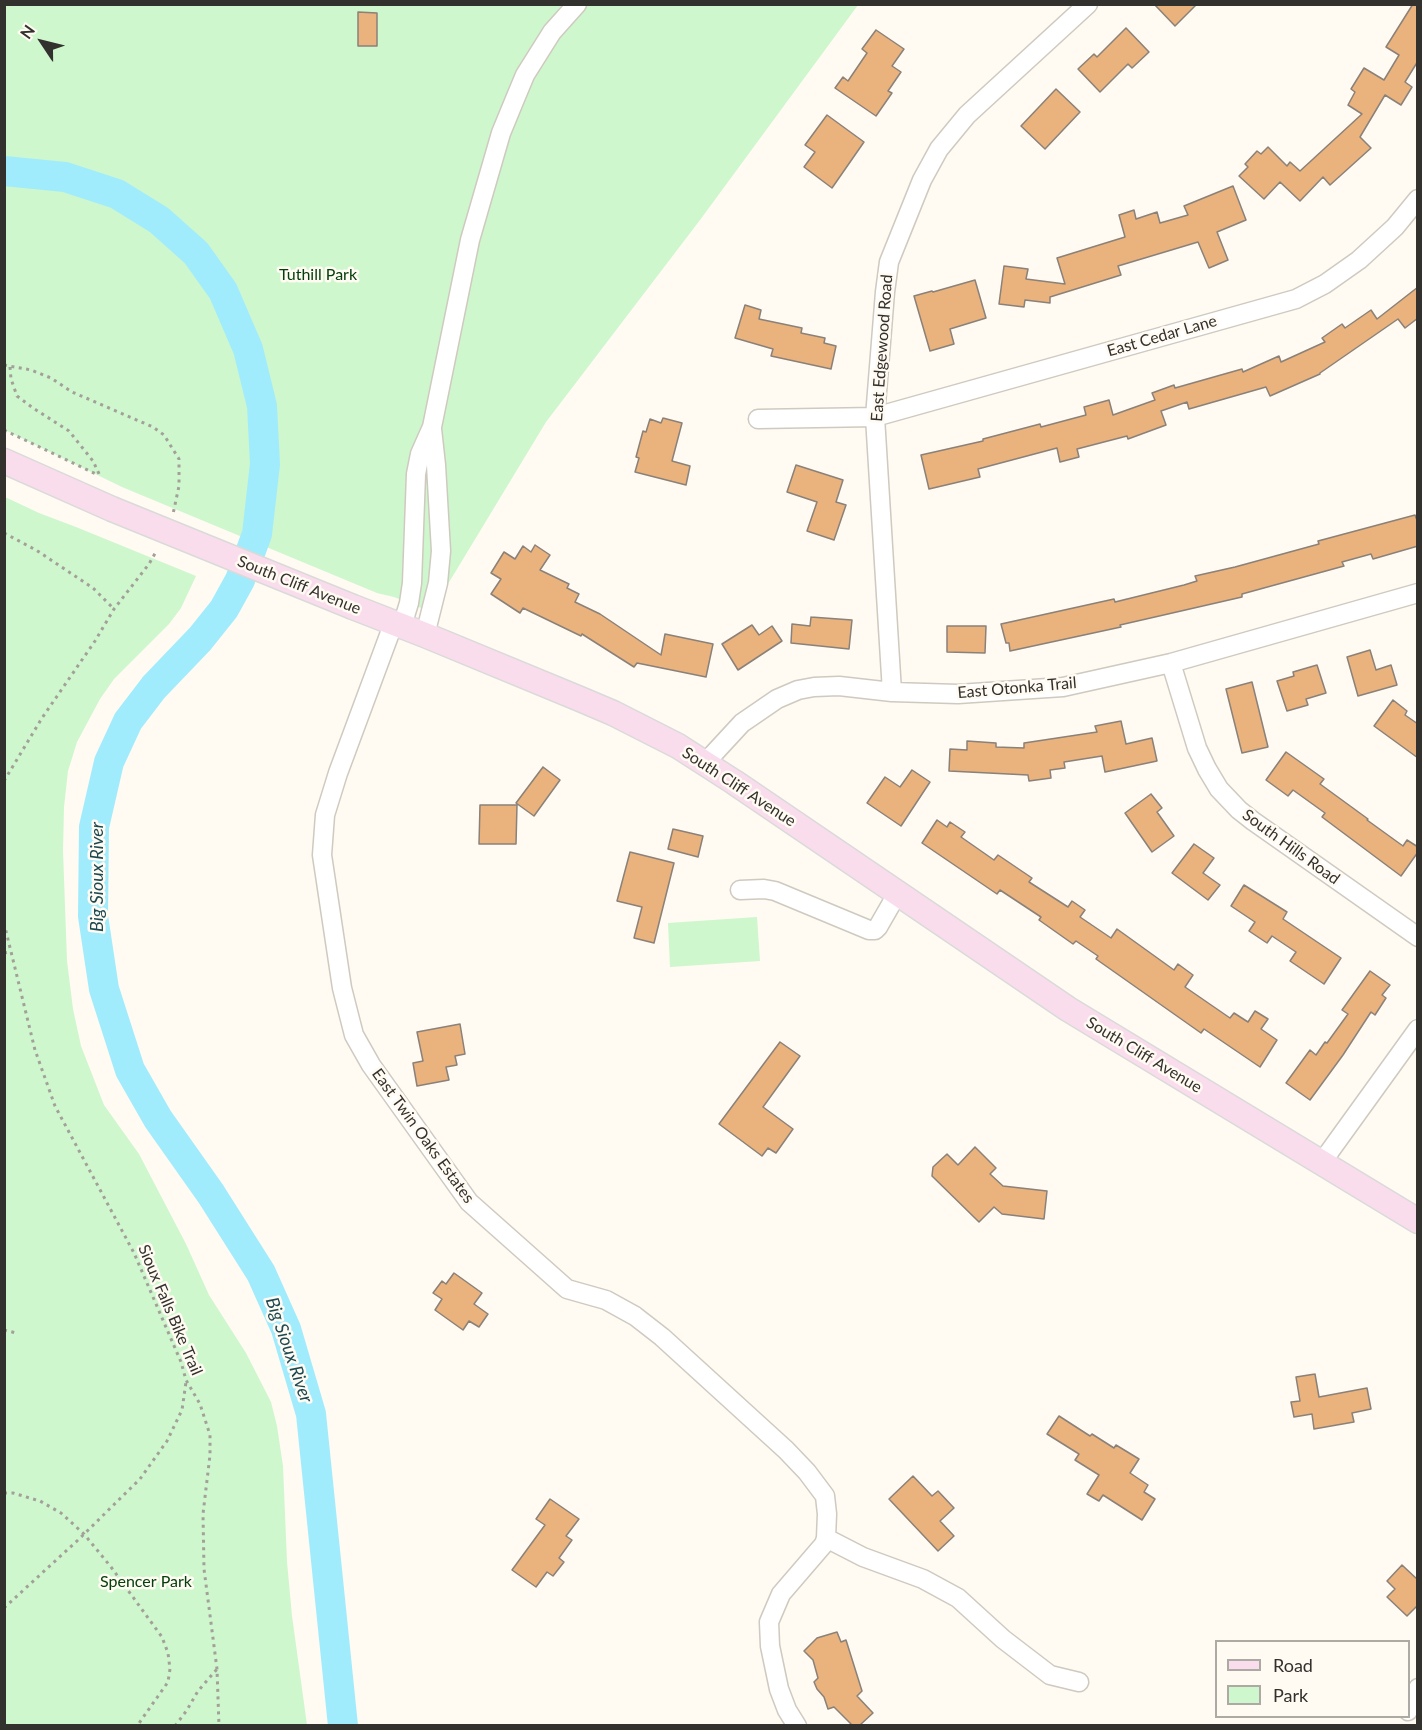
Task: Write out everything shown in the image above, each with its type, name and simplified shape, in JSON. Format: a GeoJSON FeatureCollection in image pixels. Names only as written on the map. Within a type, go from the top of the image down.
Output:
{"type":"FeatureCollection","features":[{"type":"Feature","properties":{"kind":"main road","name":"South Cliff Avenue"},"geometry":{"type":"LineString","coordinates":[[4,461],[112,509],[425,634],[613,713],[668,741],[705,763],[1068,1009],[1418,1221]]}},
{"type":"Feature","properties":{"kind":"street"},"geometry":{"type":"LineString","coordinates":[[425,634],[438,583],[441,551],[432,427],[471,240],[501,133],[518,91],[538,52],[577,4]]}},
{"type":"Feature","properties":{"kind":"street","name":"East Edgewood Road"},"geometry":{"type":"LineString","coordinates":[[892,692],[875,417],[889,262],[922,180],[939,149],[967,115],[1088,4]]}},
{"type":"Feature","properties":{"kind":"street","name":"East Cedar Lane"},"geometry":{"type":"LineString","coordinates":[[758,419],[875,417],[1296,299],[1325,284],[1359,260],[1395,227],[1418,200]]}},
{"type":"Feature","properties":{"kind":"street","name":"East Twin Oaks Estates"},"geometry":{"type":"LineString","coordinates":[[432,427],[420,454],[416,474],[412,583],[409,603],[398,624],[338,773],[325,815],[322,855],[342,988],[354,1035],[372,1065],[469,1202],[567,1289],[606,1300],[635,1316],[662,1337],[807,1472],[825,1496],[826,1538]]}},
{"type":"Feature","properties":{"kind":"street","name":"East Otonka Trail"},"geometry":{"type":"LineString","coordinates":[[705,763],[742,723],[777,699],[798,690],[839,686],[892,692],[958,694],[1063,687],[1171,663],[1418,593]]}},
{"type":"Feature","properties":{"kind":"street","name":"South Hills Road"},"geometry":{"type":"LineString","coordinates":[[1171,663],[1197,748],[1207,770],[1226,796],[1253,821],[1418,937]]}},
{"type":"Feature","properties":{"kind":"street"},"geometry":{"type":"LineString","coordinates":[[740,890],[775,891],[869,930],[875,930],[878,927],[897,894]]}},
{"type":"Feature","properties":{"kind":"street"},"geometry":{"type":"LineString","coordinates":[[1322,1162],[1418,1029]]}},
{"type":"Feature","properties":{"kind":"street"},"geometry":{"type":"LineString","coordinates":[[797,1725],[787,1710],[779,1689],[770,1646],[769,1622],[781,1594],[821,1550],[826,1538],[863,1557],[922,1579],[958,1598],[1003,1639],[1050,1675],[1079,1682]]}},
{"type":"Feature","properties":{"kind":"street"},"geometry":{"type":"LineString","coordinates":[[1410,1706],[1418,1688]]}},
{"type":"Feature","properties":{"kind":"path"},"geometry":{"type":"LineString","coordinates":[[4,365],[31,370],[51,378],[72,392],[153,427],[164,435],[179,459],[179,486],[172,518]]}},
{"type":"Feature","properties":{"kind":"path"},"geometry":{"type":"LineString","coordinates":[[4,430],[100,476],[93,461],[69,431],[17,396],[11,379],[10,366]]}},
{"type":"Feature","properties":{"kind":"path"},"geometry":{"type":"LineString","coordinates":[[4,533],[36,550],[93,588],[114,609]]}},
{"type":"Feature","properties":{"kind":"path"},"geometry":{"type":"LineString","coordinates":[[4,781],[42,718],[114,609],[158,548]]}},
{"type":"Feature","properties":{"kind":"path","name":"Sioux Falls Bike Trail"},"geometry":{"type":"LineString","coordinates":[[4,923],[35,1050],[55,1106],[134,1254],[181,1362],[186,1380],[200,1404],[210,1435],[203,1514],[204,1569],[217,1669],[219,1725]]}},
{"type":"Feature","properties":{"kind":"path"},"geometry":{"type":"LineString","coordinates":[[4,953],[11,952]]}},
{"type":"Feature","properties":{"kind":"path"},"geometry":{"type":"LineString","coordinates":[[4,1330],[16,1333]]}},
{"type":"Feature","properties":{"kind":"path"},"geometry":{"type":"LineString","coordinates":[[4,1608],[140,1479],[167,1442],[182,1410],[186,1380]]}},
{"type":"Feature","properties":{"kind":"path"},"geometry":{"type":"LineString","coordinates":[[4,1493],[13,1493],[40,1501],[60,1513],[84,1534],[162,1637],[171,1669],[168,1682],[137,1725]]}},
{"type":"Feature","properties":{"kind":"path"},"geometry":{"type":"LineString","coordinates":[[175,1725],[198,1691],[217,1669]]}},
{"type":"Feature","properties":{"kind":"green space","name":"Tuthill Park"},"geometry":{"type":"Polygon","coordinates":[[[4,5],[858,5],[700,220],[546,422],[431,612],[394,597],[377,593],[122,487],[5,430],[4,5]]]}},
{"type":"Feature","properties":{"kind":"green space","name":"Spencer Park"},"geometry":{"type":"Polygon","coordinates":[[[5,497],[196,576],[181,608],[169,624],[114,679],[100,699],[77,742],[68,771],[64,807],[63,851],[67,961],[73,1009],[81,1046],[104,1105],[139,1154],[186,1244],[209,1295],[246,1353],[271,1402],[283,1466],[292,1616],[307,1725],[5,1725],[5,497]]]}},
{"type":"Feature","properties":{"kind":"green space"},"geometry":{"type":"Polygon","coordinates":[[[757,917],[760,961],[670,967],[668,923],[757,917]]]}},
{"type":"Feature","properties":{"kind":"building"},"geometry":{"type":"Polygon","coordinates":[[[1154,4],[1197,4],[1175,26],[1154,4]]]}},
{"type":"Feature","properties":{"kind":"building"},"geometry":{"type":"Polygon","coordinates":[[[1413,4],[1418,4],[1418,61],[1405,82],[1412,87],[1401,105],[1385,95],[1360,137],[1371,148],[1330,185],[1323,177],[1300,201],[1280,182],[1264,199],[1239,176],[1248,167],[1245,164],[1257,151],[1261,154],[1268,147],[1287,166],[1290,162],[1300,171],[1362,114],[1348,105],[1355,92],[1351,89],[1364,68],[1384,80],[1399,55],[1386,47],[1413,4]]]}},
{"type":"Feature","properties":{"kind":"building"},"geometry":{"type":"Polygon","coordinates":[[[358,12],[377,13],[377,46],[358,46],[358,12]]]}},
{"type":"Feature","properties":{"kind":"building"},"geometry":{"type":"Polygon","coordinates":[[[1126,28],[1149,52],[1132,68],[1128,64],[1100,92],[1078,69],[1094,54],[1097,57],[1126,28]]]}},
{"type":"Feature","properties":{"kind":"building"},"geometry":{"type":"Polygon","coordinates":[[[876,30],[904,49],[892,66],[901,72],[888,91],[892,93],[876,116],[835,88],[843,77],[848,81],[867,53],[862,49],[876,30]]]}},
{"type":"Feature","properties":{"kind":"building"},"geometry":{"type":"Polygon","coordinates":[[[1056,89],[1080,112],[1045,149],[1021,126],[1056,89]]]}},
{"type":"Feature","properties":{"kind":"building"},"geometry":{"type":"Polygon","coordinates":[[[827,115],[864,142],[832,188],[804,167],[815,152],[805,145],[827,115]]]}},
{"type":"Feature","properties":{"kind":"building"},"geometry":{"type":"Polygon","coordinates":[[[1233,186],[1246,220],[1217,232],[1228,260],[1209,268],[1198,242],[1118,266],[1121,275],[1050,297],[1050,303],[1025,300],[1024,307],[999,304],[1004,266],[1028,269],[1026,279],[1065,284],[1057,258],[1125,237],[1119,215],[1134,210],[1136,219],[1157,212],[1160,223],[1188,215],[1184,206],[1233,186]]]}},
{"type":"Feature","properties":{"kind":"building"},"geometry":{"type":"Polygon","coordinates":[[[975,280],[986,318],[950,329],[954,344],[930,351],[914,296],[975,280]]]}},
{"type":"Feature","properties":{"kind":"building"},"geometry":{"type":"Polygon","coordinates":[[[1418,287],[1418,318],[1405,328],[1398,319],[1320,374],[1270,396],[1266,387],[1189,409],[1187,402],[1161,411],[1166,425],[1128,439],[1127,436],[1077,449],[1079,457],[1060,462],[1057,448],[978,469],[980,477],[929,489],[921,455],[983,441],[983,439],[1040,424],[1041,427],[1086,415],[1084,407],[1109,400],[1113,415],[1155,400],[1152,393],[1174,385],[1175,388],[1242,369],[1243,372],[1279,356],[1281,362],[1325,342],[1322,338],[1342,324],[1345,328],[1371,310],[1377,319],[1418,287]]]}},
{"type":"Feature","properties":{"kind":"building"},"geometry":{"type":"Polygon","coordinates":[[[745,305],[761,310],[759,319],[802,328],[801,333],[825,338],[824,343],[836,346],[831,369],[771,356],[773,349],[735,338],[745,305]]]}},
{"type":"Feature","properties":{"kind":"building"},"geometry":{"type":"Polygon","coordinates":[[[663,418],[682,423],[672,461],[690,466],[686,485],[635,472],[639,458],[636,457],[643,431],[646,432],[650,419],[661,423],[663,418]]]}},
{"type":"Feature","properties":{"kind":"building"},"geometry":{"type":"Polygon","coordinates":[[[796,465],[843,480],[836,502],[846,505],[834,540],[807,531],[817,502],[787,492],[796,465]]]}},
{"type":"Feature","properties":{"kind":"building"},"geometry":{"type":"Polygon","coordinates":[[[1415,515],[1418,523],[1418,546],[1373,559],[1371,554],[1342,562],[1344,566],[1242,594],[1242,597],[1120,625],[1121,627],[1010,651],[1009,643],[1006,643],[1001,624],[1114,599],[1115,602],[1184,585],[1197,581],[1195,576],[1319,544],[1318,541],[1415,515]]]}},
{"type":"Feature","properties":{"kind":"building"},"geometry":{"type":"Polygon","coordinates":[[[535,545],[550,555],[540,570],[569,584],[567,588],[579,594],[575,602],[600,614],[661,655],[665,634],[713,644],[706,677],[637,663],[634,667],[582,634],[581,636],[523,608],[520,613],[491,594],[501,579],[491,573],[504,552],[515,559],[523,546],[531,552],[535,545]]]}},
{"type":"Feature","properties":{"kind":"building"},"geometry":{"type":"Polygon","coordinates":[[[811,617],[852,620],[849,649],[791,643],[792,624],[810,626],[811,617]]]}},
{"type":"Feature","properties":{"kind":"building"},"geometry":{"type":"Polygon","coordinates":[[[752,625],[759,635],[772,626],[782,641],[738,670],[722,644],[752,625]]]}},
{"type":"Feature","properties":{"kind":"building"},"geometry":{"type":"Polygon","coordinates":[[[947,626],[986,626],[985,653],[947,652],[947,626]]]}},
{"type":"Feature","properties":{"kind":"building"},"geometry":{"type":"Polygon","coordinates":[[[1370,650],[1376,670],[1391,665],[1397,685],[1358,696],[1347,657],[1370,650]]]}},
{"type":"Feature","properties":{"kind":"building"},"geometry":{"type":"Polygon","coordinates":[[[1317,665],[1326,693],[1306,699],[1308,705],[1287,711],[1277,681],[1294,676],[1293,672],[1317,665]]]}},
{"type":"Feature","properties":{"kind":"building"},"geometry":{"type":"Polygon","coordinates":[[[1252,682],[1268,747],[1242,753],[1226,689],[1252,682]]]}},
{"type":"Feature","properties":{"kind":"building"},"geometry":{"type":"Polygon","coordinates":[[[1393,700],[1407,711],[1405,715],[1418,724],[1418,758],[1374,726],[1393,700]]]}},
{"type":"Feature","properties":{"kind":"building"},"geometry":{"type":"Polygon","coordinates":[[[1121,721],[1126,744],[1152,738],[1157,761],[1105,772],[1102,756],[1064,762],[1065,768],[1050,770],[1051,778],[1029,781],[1028,775],[949,771],[950,749],[967,750],[967,741],[996,743],[996,747],[1024,748],[1024,743],[1097,732],[1095,726],[1121,721]]]}},
{"type":"Feature","properties":{"kind":"building"},"geometry":{"type":"Polygon","coordinates":[[[1286,752],[1324,779],[1320,784],[1403,846],[1407,840],[1418,847],[1418,852],[1401,876],[1322,817],[1325,813],[1293,790],[1288,796],[1266,780],[1286,752]]]}},
{"type":"Feature","properties":{"kind":"building"},"geometry":{"type":"Polygon","coordinates":[[[543,767],[560,780],[534,816],[516,803],[543,767]]]}},
{"type":"Feature","properties":{"kind":"building"},"geometry":{"type":"Polygon","coordinates":[[[912,770],[930,782],[901,826],[867,803],[885,777],[900,787],[912,770]]]}},
{"type":"Feature","properties":{"kind":"building"},"geometry":{"type":"Polygon","coordinates":[[[1151,794],[1162,808],[1157,812],[1174,836],[1152,852],[1125,813],[1151,794]]]}},
{"type":"Feature","properties":{"kind":"building"},"geometry":{"type":"Polygon","coordinates":[[[480,805],[517,805],[516,844],[479,844],[480,805]]]}},
{"type":"Feature","properties":{"kind":"building"},"geometry":{"type":"Polygon","coordinates":[[[937,820],[947,827],[950,822],[965,832],[961,837],[994,860],[998,855],[1032,878],[1029,882],[1068,907],[1072,901],[1085,910],[1080,917],[1111,938],[1117,929],[1174,970],[1178,964],[1193,975],[1185,987],[1230,1018],[1234,1013],[1248,1022],[1255,1011],[1268,1019],[1261,1029],[1277,1040],[1260,1067],[1204,1029],[1201,1033],[1096,959],[1098,956],[1076,941],[1073,944],[1039,920],[1041,917],[1000,890],[997,894],[922,843],[937,820]]]}},
{"type":"Feature","properties":{"kind":"building"},"geometry":{"type":"Polygon","coordinates":[[[673,829],[703,836],[698,857],[668,849],[673,829]]]}},
{"type":"Feature","properties":{"kind":"building"},"geometry":{"type":"Polygon","coordinates":[[[1194,844],[1214,858],[1203,873],[1220,885],[1208,900],[1172,873],[1194,844]]]}},
{"type":"Feature","properties":{"kind":"building"},"geometry":{"type":"Polygon","coordinates":[[[630,852],[674,863],[654,943],[634,938],[642,907],[617,901],[630,852]]]}},
{"type":"Feature","properties":{"kind":"building"},"geometry":{"type":"Polygon","coordinates":[[[1244,885],[1287,912],[1283,919],[1341,958],[1324,984],[1290,961],[1296,952],[1272,936],[1267,943],[1249,931],[1255,922],[1231,906],[1244,885]]]}},
{"type":"Feature","properties":{"kind":"building"},"geometry":{"type":"Polygon","coordinates":[[[1370,971],[1390,985],[1382,995],[1386,998],[1375,1015],[1371,1012],[1310,1100],[1286,1083],[1310,1050],[1316,1055],[1325,1042],[1327,1043],[1348,1014],[1342,1010],[1370,971]]]}},
{"type":"Feature","properties":{"kind":"building"},"geometry":{"type":"Polygon","coordinates":[[[460,1024],[465,1054],[455,1056],[457,1065],[446,1067],[449,1080],[417,1086],[413,1063],[423,1061],[417,1032],[460,1024]]]}},
{"type":"Feature","properties":{"kind":"building"},"geometry":{"type":"Polygon","coordinates":[[[780,1042],[800,1056],[763,1107],[793,1129],[776,1153],[768,1148],[762,1156],[719,1124],[780,1042]]]}},
{"type":"Feature","properties":{"kind":"building"},"geometry":{"type":"Polygon","coordinates":[[[975,1147],[996,1168],[990,1174],[1003,1186],[1047,1191],[1044,1219],[1002,1214],[994,1207],[979,1222],[932,1176],[933,1167],[947,1154],[958,1165],[975,1147]]]}},
{"type":"Feature","properties":{"kind":"building"},"geometry":{"type":"Polygon","coordinates":[[[454,1273],[482,1293],[474,1304],[488,1314],[479,1327],[469,1321],[463,1330],[435,1310],[442,1299],[433,1293],[442,1281],[446,1284],[454,1273]]]}},
{"type":"Feature","properties":{"kind":"building"},"geometry":{"type":"Polygon","coordinates":[[[1315,1374],[1319,1397],[1367,1388],[1371,1409],[1352,1413],[1354,1422],[1314,1429],[1312,1414],[1294,1417],[1291,1402],[1300,1401],[1296,1377],[1315,1374]]]}},
{"type":"Feature","properties":{"kind":"building"},"geometry":{"type":"Polygon","coordinates":[[[1059,1416],[1090,1436],[1092,1434],[1114,1448],[1116,1445],[1139,1459],[1130,1473],[1148,1485],[1144,1492],[1155,1499],[1142,1520],[1103,1495],[1099,1501],[1087,1494],[1099,1475],[1075,1460],[1079,1454],[1047,1434],[1059,1416]]]}},
{"type":"Feature","properties":{"kind":"building"},"geometry":{"type":"Polygon","coordinates":[[[913,1476],[932,1496],[938,1491],[954,1508],[940,1521],[954,1536],[938,1551],[889,1499],[913,1476]]]}},
{"type":"Feature","properties":{"kind":"building"},"geometry":{"type":"Polygon","coordinates":[[[550,1499],[579,1519],[566,1536],[572,1540],[559,1558],[564,1562],[553,1576],[547,1572],[536,1587],[512,1570],[545,1525],[536,1519],[550,1499]]]}},
{"type":"Feature","properties":{"kind":"building"},"geometry":{"type":"Polygon","coordinates":[[[1402,1565],[1418,1580],[1418,1605],[1407,1616],[1387,1597],[1395,1589],[1387,1581],[1402,1565]]]}},
{"type":"Feature","properties":{"kind":"building"},"geometry":{"type":"Polygon","coordinates":[[[837,1632],[841,1642],[846,1640],[862,1691],[857,1696],[873,1713],[860,1725],[852,1725],[834,1707],[828,1709],[824,1697],[814,1682],[818,1678],[813,1660],[804,1651],[817,1638],[837,1632]]]}},
{"type":"Feature","properties":{"kind":"waterway","name":"Big Sioux River"},"geometry":{"type":"LineString","coordinates":[[4,171],[65,177],[117,194],[159,220],[196,253],[223,291],[248,349],[262,406],[265,464],[257,534],[240,580],[224,609],[200,639],[154,687],[128,721],[109,762],[94,827],[93,916],[104,989],[130,1070],[158,1119],[211,1194],[261,1273],[286,1329],[311,1414],[343,1726]]}}]}
